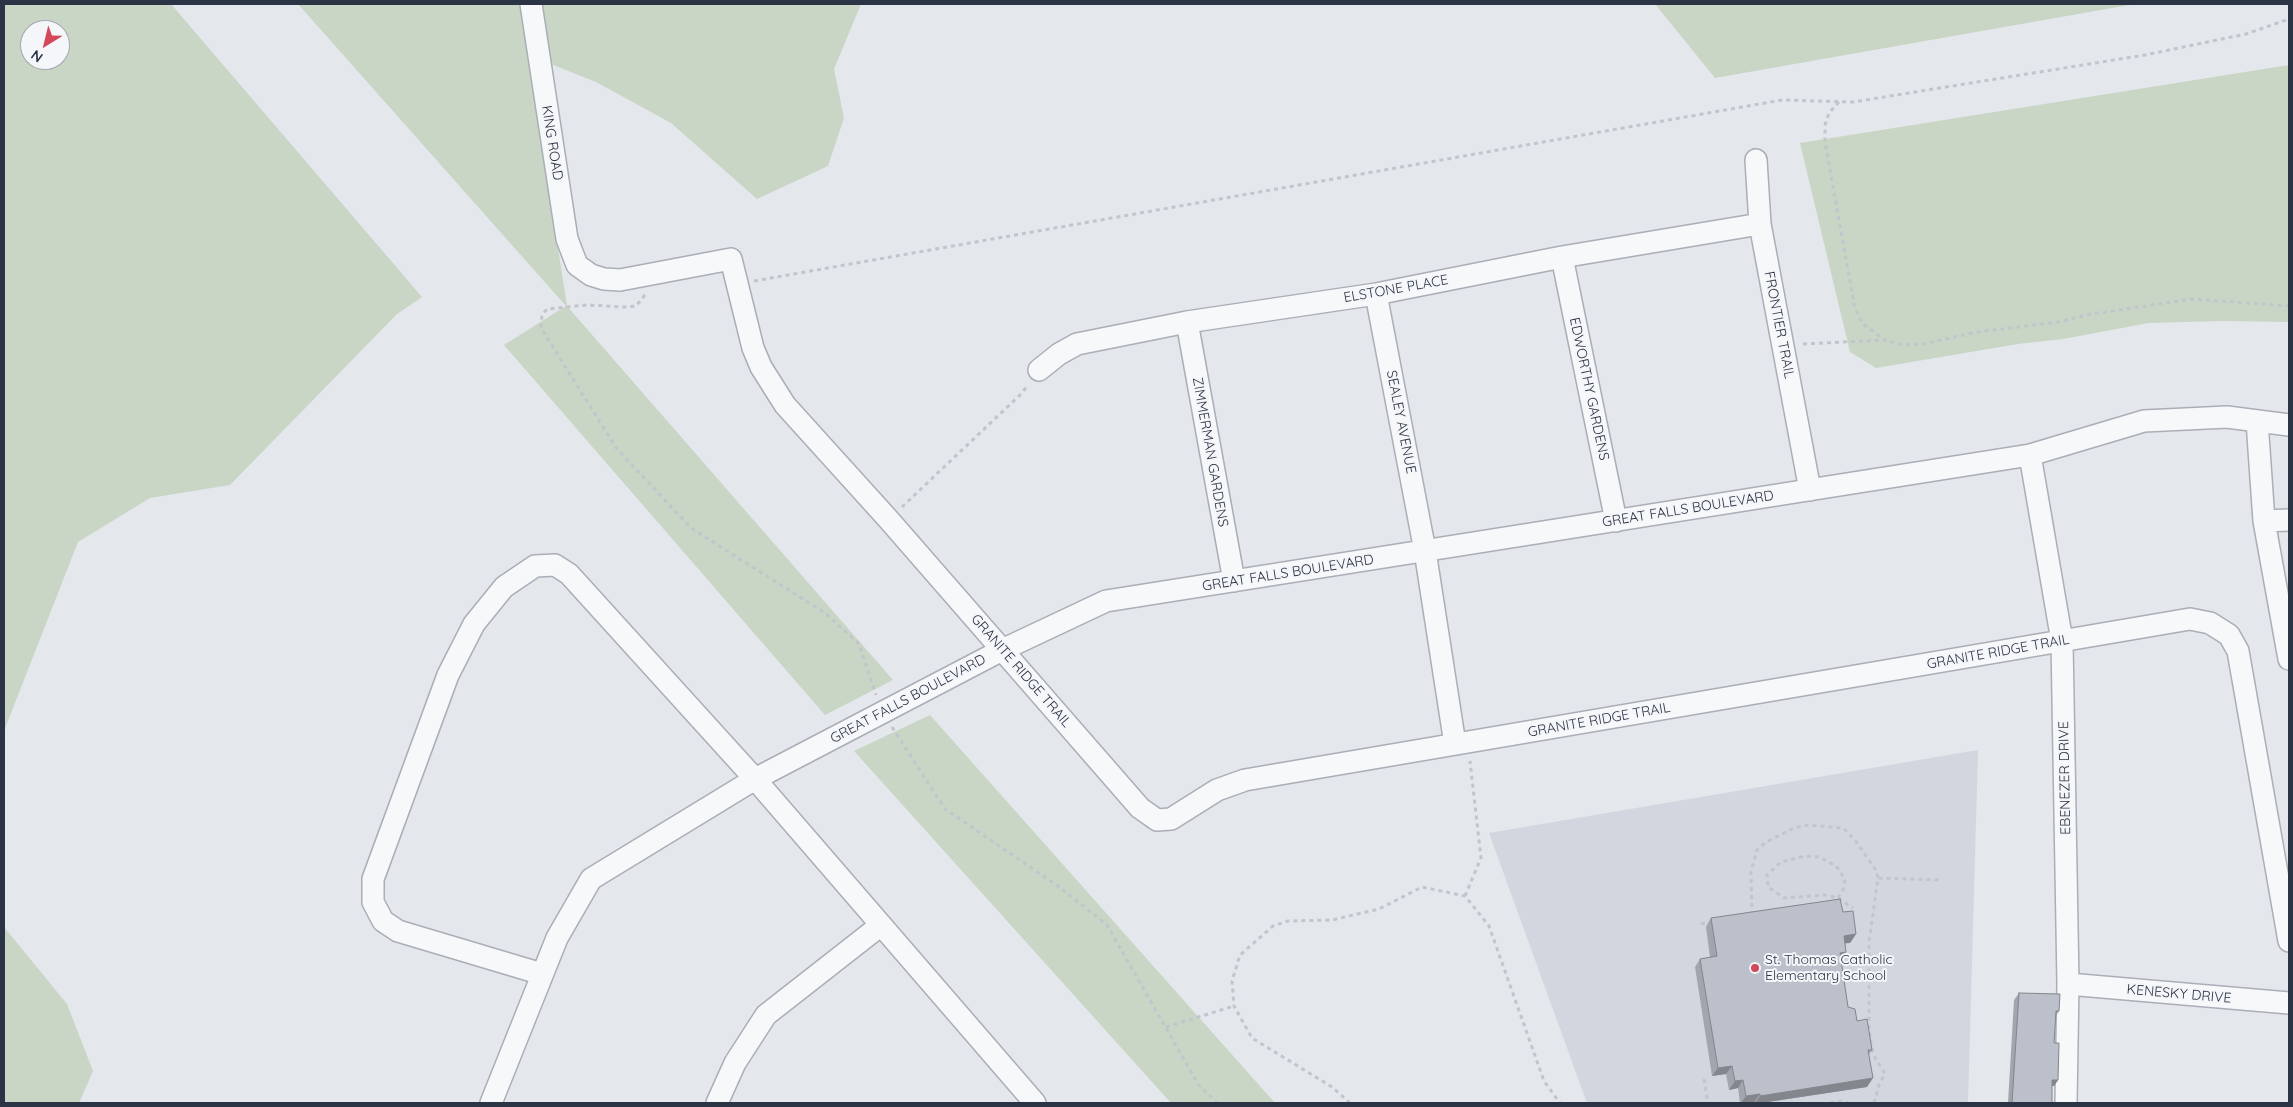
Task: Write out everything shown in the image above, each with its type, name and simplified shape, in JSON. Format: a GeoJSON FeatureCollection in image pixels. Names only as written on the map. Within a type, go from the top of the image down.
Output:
{"type":"FeatureCollection","features":[{"type":"Feature","properties":{"kind":"street","name":"KING ROAD"},"geometry":{"type":"LineString","coordinates":[[531,4],[567,239],[577,265],[591,275],[604,279],[620,280],[664,272]]}},
{"type":"Feature","properties":{"kind":"street","name":"FRONTIER TRAIL"},"geometry":{"type":"LineString","coordinates":[[1756,160],[1760,224],[1810,490]]}},
{"type":"Feature","properties":{"kind":"street","name":"ELSTONE PLACE"},"geometry":{"type":"LineString","coordinates":[[1039,370],[1059,354],[1077,344],[1187,322],[1376,294],[1562,257],[1760,224]]}},
{"type":"Feature","properties":{"kind":"street","name":"EDWORTHY GARDENS"},"geometry":{"type":"LineString","coordinates":[[1562,257],[1616,521]]}},
{"type":"Feature","properties":{"kind":"street","name":"GRANITE RIDGE TRAIL"},"geometry":{"type":"LineString","coordinates":[[664,272],[731,260],[753,348],[771,384],[785,405],[889,520],[1140,808],[1157,820],[1171,819],[1217,790],[1245,780],[2190,619],[2210,623],[2229,635],[2238,651],[2289,941]]}},
{"type":"Feature","properties":{"kind":"street","name":"SEALEY AVENUE"},"geometry":{"type":"LineString","coordinates":[[1376,294],[1425,551]]}},
{"type":"Feature","properties":{"kind":"street","name":"ZIMMERMAN GARDENS"},"geometry":{"type":"LineString","coordinates":[[1187,322],[1234,581]]}},
{"type":"Feature","properties":{"kind":"street","name":"GREAT FALLS BOULEVARD"},"geometry":{"type":"LineString","coordinates":[[491,1103],[557,938],[591,879],[755,779],[1002,650],[1106,601],[2030,455],[2144,421],[2227,417],[2289,425]]}},
{"type":"Feature","properties":{"kind":"street"},"geometry":{"type":"LineString","coordinates":[[2257,421],[2264,520],[2289,659]]}},
{"type":"Feature","properties":{"kind":"street","name":"EBENEZER DRIVE"},"geometry":{"type":"LineString","coordinates":[[2030,455],[2062,641],[2068,984],[2066,1103]]}},
{"type":"Feature","properties":{"kind":"street"},"geometry":{"type":"LineString","coordinates":[[2264,520],[2289,520]]}},
{"type":"Feature","properties":{"kind":"street"},"geometry":{"type":"LineString","coordinates":[[1425,551],[1461,743]]}},
{"type":"Feature","properties":{"kind":"street"},"geometry":{"type":"LineString","coordinates":[[542,974],[398,931],[383,921],[374,902],[373,879],[448,675],[474,624],[504,587],[535,566],[554,565],[569,574],[755,779],[1035,1103]]}},
{"type":"Feature","properties":{"kind":"street"},"geometry":{"type":"LineString","coordinates":[[717,1103],[735,1063],[766,1015],[881,925]]}},
{"type":"Feature","properties":{"kind":"street","name":"KENESKY DRIVE"},"geometry":{"type":"LineString","coordinates":[[2068,984],[2289,1003]]}},
{"type":"Feature","properties":{"kind":"path"},"geometry":{"type":"LineString","coordinates":[[751,282],[1782,100],[1853,102],[1885,98],[2176,50],[2246,34],[2289,19]]}},
{"type":"Feature","properties":{"kind":"path"},"geometry":{"type":"LineString","coordinates":[[1840,101],[1829,113],[1825,125],[1825,142],[1855,309],[1863,324],[1885,340]]}},
{"type":"Feature","properties":{"kind":"path"},"geometry":{"type":"LineString","coordinates":[[664,272],[636,306],[587,305],[548,309],[542,315],[541,328],[617,449],[691,528],[825,613],[859,644],[882,712],[946,809],[1058,886],[1107,925],[1198,1084],[1217,1103]]}},
{"type":"Feature","properties":{"kind":"path"},"geometry":{"type":"LineString","coordinates":[[1803,344],[1885,340],[1903,345],[1923,344],[1977,332],[2059,322],[2086,315],[2191,299],[2289,306]]}},
{"type":"Feature","properties":{"kind":"path"},"geometry":{"type":"LineString","coordinates":[[889,520],[1022,394],[1039,370]]}},
{"type":"Feature","properties":{"kind":"path"},"geometry":{"type":"LineString","coordinates":[[1461,743],[1481,858],[1465,896]]}},
{"type":"Feature","properties":{"kind":"path"},"geometry":{"type":"LineString","coordinates":[[1744,916],[1752,915],[1751,872],[1758,850],[1766,842],[1794,828],[1808,825],[1843,828],[1855,840],[1876,870],[1878,878],[1869,942],[1870,1030],[1873,1054],[1885,1074],[1879,1085],[1874,1103]]}},
{"type":"Feature","properties":{"kind":"path"},"geometry":{"type":"LineString","coordinates":[[1838,898],[1844,888],[1845,879],[1836,866],[1819,857],[1805,856],[1781,862],[1767,875],[1768,887],[1784,898],[1825,895],[1838,898],[1853,908]]}},
{"type":"Feature","properties":{"kind":"path"},"geometry":{"type":"LineString","coordinates":[[1878,878],[1939,880]]}},
{"type":"Feature","properties":{"kind":"path"},"geometry":{"type":"LineString","coordinates":[[1350,1103],[1332,1087],[1252,1038],[1234,1006],[1232,981],[1240,955],[1273,926],[1288,921],[1332,920],[1379,908],[1422,887],[1465,896],[1489,926],[1544,1081],[1560,1103]]}},
{"type":"Feature","properties":{"kind":"path"},"geometry":{"type":"LineString","coordinates":[[1701,924],[1718,921]]}},
{"type":"Feature","properties":{"kind":"path"},"geometry":{"type":"LineString","coordinates":[[1166,1027],[1234,1006]]}},
{"type":"Feature","properties":{"kind":"path"},"geometry":{"type":"LineString","coordinates":[[1704,1079],[1708,1103]]}},
{"type":"Feature","properties":{"kind":"path"},"geometry":{"type":"LineString","coordinates":[[1830,1103],[1841,1101],[1849,1103]]}},
{"type":"Feature","properties":{"kind":"shaded area","name":"St. Thomas Catholic Elementary School"},"geometry":{"type":"Polygon","coordinates":[[[1978,750],[1968,1103],[1587,1103],[1489,833],[1978,750]]]}},
{"type":"Feature","properties":{"kind":"green space"},"geometry":{"type":"Polygon","coordinates":[[[4,4],[171,4],[422,297],[397,314],[230,485],[150,498],[78,542],[4,731],[4,4]]]}},
{"type":"Feature","properties":{"kind":"green space"},"geometry":{"type":"Polygon","coordinates":[[[298,4],[861,4],[834,69],[844,118],[828,166],[757,199],[671,123],[596,82],[528,55],[567,306],[893,680],[825,715],[504,345],[566,306],[298,4]]]}},
{"type":"Feature","properties":{"kind":"green space"},"geometry":{"type":"Polygon","coordinates":[[[1655,4],[2135,4],[1715,78],[1655,4]]]}},
{"type":"Feature","properties":{"kind":"green space"},"geometry":{"type":"Polygon","coordinates":[[[2289,65],[2289,322],[2149,323],[2063,339],[2018,344],[1876,368],[1850,352],[1800,143],[2289,65]]]}},
{"type":"Feature","properties":{"kind":"green space"},"geometry":{"type":"Polygon","coordinates":[[[930,715],[1275,1103],[1171,1103],[854,751],[930,715]]]}},
{"type":"Feature","properties":{"kind":"green space"},"geometry":{"type":"Polygon","coordinates":[[[4,927],[67,1004],[93,1071],[79,1103],[4,1103],[4,927]]]}},
{"type":"Feature","properties":{"kind":"building"},"geometry":{"type":"Polygon","coordinates":[[[1840,899],[1843,912],[1853,911],[1856,934],[1844,936],[1846,952],[1840,953],[1848,1007],[1855,1009],[1857,1021],[1867,1019],[1872,1050],[1868,1050],[1873,1078],[1760,1096],[1760,1094],[1746,1096],[1743,1080],[1735,1081],[1732,1066],[1718,1068],[1700,959],[1717,956],[1711,918],[1840,899]]]}},
{"type":"Feature","properties":{"kind":"building"},"geometry":{"type":"Polygon","coordinates":[[[2019,993],[2060,994],[2059,1011],[2056,1011],[2054,1043],[2059,1043],[2058,1080],[2052,1080],[2052,1103],[2012,1103],[2019,993]]]}},
{"type":"Feature","properties":{"kind":"place","name":"St. Thomas Catholic Elementary School"},"geometry":{"type":"Point","coordinates":[1755,968]}}]}
